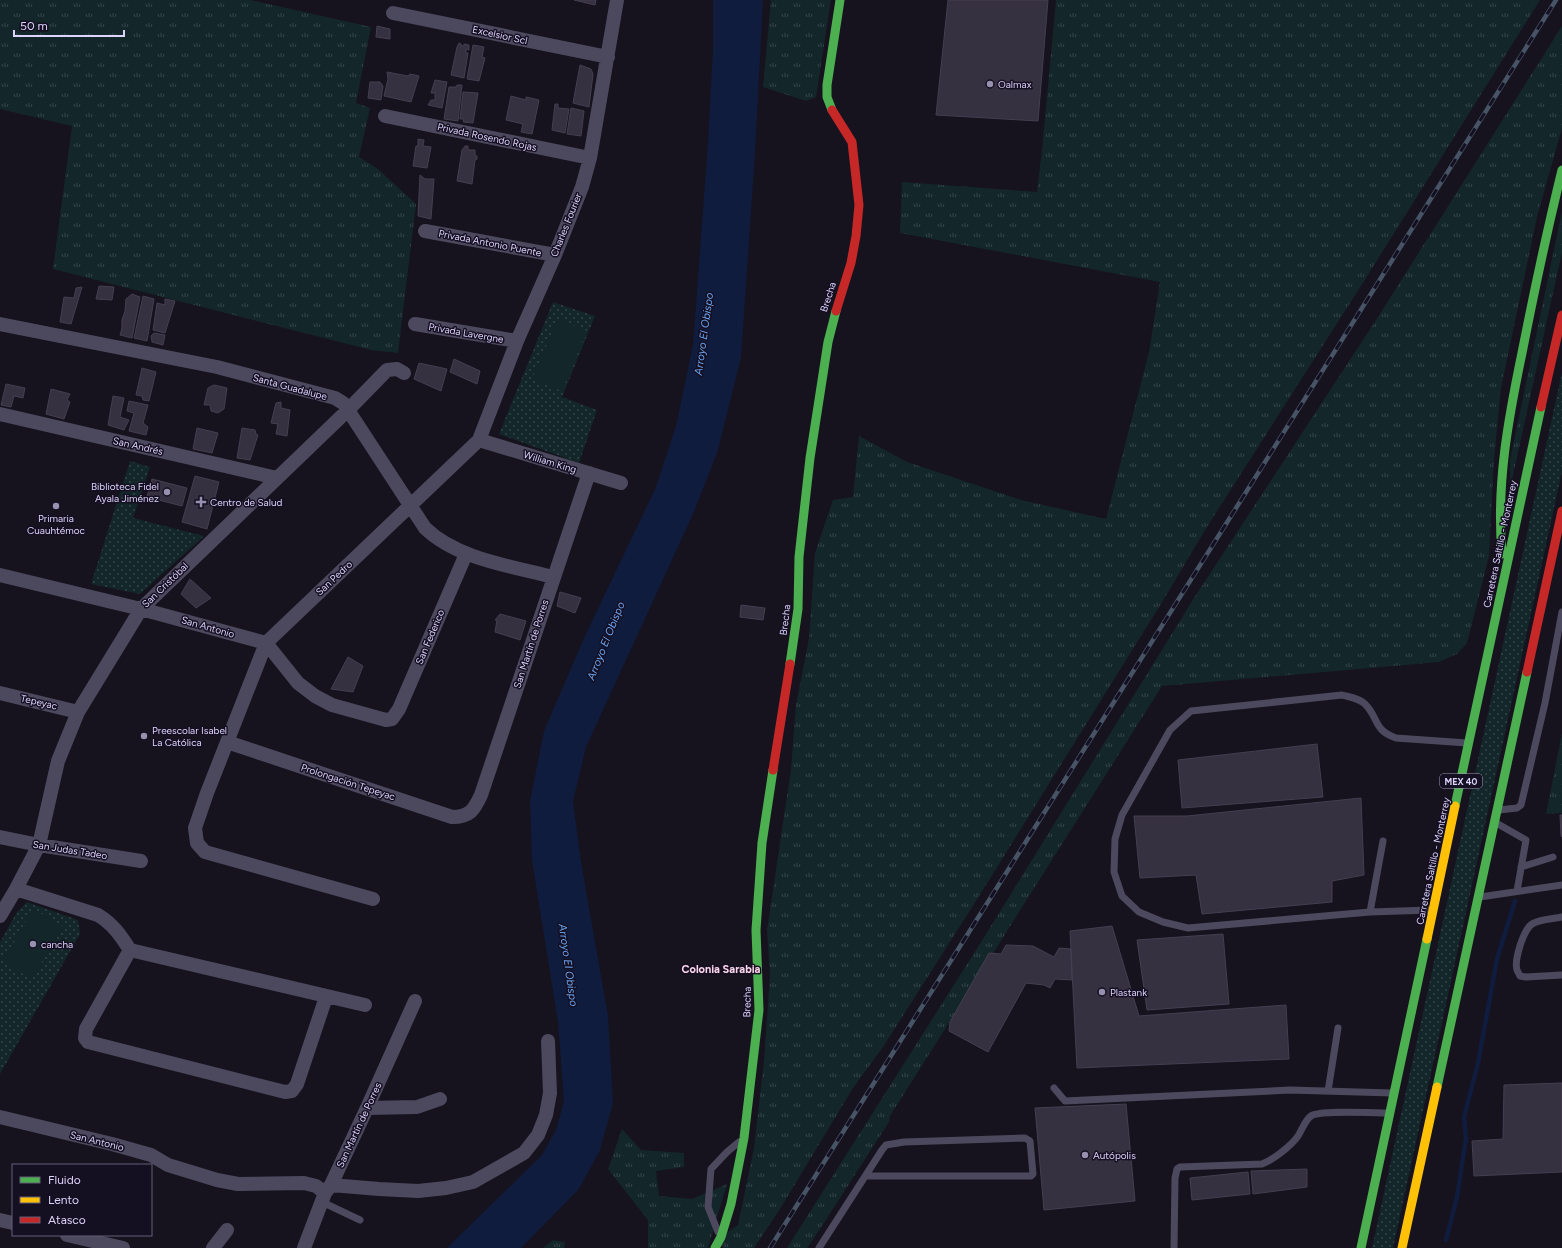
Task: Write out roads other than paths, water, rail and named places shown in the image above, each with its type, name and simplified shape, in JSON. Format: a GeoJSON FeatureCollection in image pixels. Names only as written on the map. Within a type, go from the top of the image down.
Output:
{"type":"FeatureCollection","features":[{"type":"Feature","properties":{"kind":"main road","name":"Brecha"},"geometry":{"type":"LineString","coordinates":[[715,1248],[721,1237],[731,1204],[744,1138],[759,1010],[759,974],[756,930],[761,858],[798,609],[799,557],[810,458],[828,342],[833,320],[851,263],[856,236],[859,205],[852,142],[830,108],[827,97],[827,85],[840,0]]}},
{"type":"Feature","properties":{"kind":"main road"},"geometry":{"type":"LineString","coordinates":[[1504,576],[1501,549],[1500,495],[1510,409],[1539,265],[1562,170]]}},
{"type":"Feature","properties":{"kind":"main road","name":"Carretera Saltillo - Monterrey"},"geometry":{"type":"LineString","coordinates":[[1361,1248],[1504,576],[1562,315]]}},
{"type":"Feature","properties":{"kind":"main road"},"geometry":{"type":"LineString","coordinates":[[1402,1248],[1494,822],[1552,576],[1562,511]]}},
{"type":"Feature","properties":{"kind":"street","name":"Charles Fourier"},"geometry":{"type":"LineString","coordinates":[[479,440],[517,341],[582,187],[590,158],[608,57],[616,0]]}},
{"type":"Feature","properties":{"kind":"street","name":"Excelsior Scl"},"geometry":{"type":"LineString","coordinates":[[393,13],[608,57]]}},
{"type":"Feature","properties":{"kind":"street","name":"Privada Rosendo Rojas"},"geometry":{"type":"LineString","coordinates":[[385,116],[590,158]]}},
{"type":"Feature","properties":{"kind":"street","name":"Privada Antonio Puente"},"geometry":{"type":"LineString","coordinates":[[425,231],[554,255]]}},
{"type":"Feature","properties":{"kind":"street","name":"Santa Guadalupe"},"geometry":{"type":"LineString","coordinates":[[0,324],[217,367],[335,398],[343,403],[348,410],[425,528],[434,537],[466,554],[553,577]]}},
{"type":"Feature","properties":{"kind":"street","name":"Privada Lavergne"},"geometry":{"type":"LineString","coordinates":[[415,324],[517,341]]}},
{"type":"Feature","properties":{"kind":"street","name":"San Cristóbal"},"geometry":{"type":"LineString","coordinates":[[0,916],[16,890],[39,845],[58,761],[78,712],[141,609],[348,410],[387,370],[397,369],[404,373]]}},
{"type":"Feature","properties":{"kind":"street","name":"San Andrés"},"geometry":{"type":"LineString","coordinates":[[0,414],[277,478]]}},
{"type":"Feature","properties":{"kind":"street","name":"William King"},"geometry":{"type":"LineString","coordinates":[[479,440],[621,482]]}},
{"type":"Feature","properties":{"kind":"street","name":"San Pedro"},"geometry":{"type":"LineString","coordinates":[[373,899],[205,852],[198,843],[195,828],[207,793],[266,643],[479,440]]}},
{"type":"Feature","properties":{"kind":"street","name":"San Martín de Porres"},"geometry":{"type":"LineString","coordinates":[[469,813],[475,807],[481,795],[589,473]]}},
{"type":"Feature","properties":{"kind":"street","name":"San Federico"},"geometry":{"type":"LineString","coordinates":[[266,643],[298,682],[315,696],[332,705],[380,720],[392,719],[399,709],[466,554]]}},
{"type":"Feature","properties":{"kind":"street","name":"San Antonio"},"geometry":{"type":"LineString","coordinates":[[0,575],[141,609],[266,643]]}},
{"type":"Feature","properties":{"kind":"street","name":"Tepeyac"},"geometry":{"type":"LineString","coordinates":[[0,693],[78,712]]}},
{"type":"Feature","properties":{"kind":"street","name":"Prolongación Tepeyac"},"geometry":{"type":"LineString","coordinates":[[227,742],[452,817],[463,817],[469,813]]}},
{"type":"Feature","properties":{"kind":"street","name":"San Judas Tadeo"},"geometry":{"type":"LineString","coordinates":[[0,837],[39,845],[141,860]]}},
{"type":"Feature","properties":{"kind":"street"},"geometry":{"type":"LineString","coordinates":[[16,890],[98,915],[108,921],[116,929],[130,950],[365,1005]]}},
{"type":"Feature","properties":{"kind":"street"},"geometry":{"type":"LineString","coordinates":[[130,950],[86,1029],[85,1038],[88,1042],[285,1092],[292,1091],[297,1084],[326,997]]}},
{"type":"Feature","properties":{"kind":"street","name":"San Martín de Porres"},"geometry":{"type":"LineString","coordinates":[[304,1248],[326,1193],[368,1108],[415,1002]]}},
{"type":"Feature","properties":{"kind":"street"},"geometry":{"type":"LineString","coordinates":[[326,1193],[379,1189],[418,1190],[446,1188],[473,1182],[524,1153],[538,1135],[546,1115],[550,1093],[548,1041]]}},
{"type":"Feature","properties":{"kind":"street"},"geometry":{"type":"LineString","coordinates":[[368,1108],[417,1107],[440,1099]]}},
{"type":"Feature","properties":{"kind":"street","name":"San Antonio"},"geometry":{"type":"LineString","coordinates":[[0,1117],[151,1155],[168,1165],[190,1173],[238,1184],[304,1183],[316,1186],[326,1193]]}},
{"type":"Feature","properties":{"kind":"street"},"geometry":{"type":"LineString","coordinates":[[213,1248],[227,1230]]}},
{"type":"Feature","properties":{"kind":"street"},"geometry":{"type":"LineString","coordinates":[[70,1236],[101,1246],[123,1248]]}},
{"type":"Feature","properties":{"kind":"lane"},"geometry":{"type":"LineString","coordinates":[[1497,811],[1517,808],[1521,805],[1545,703],[1562,612]]}},
{"type":"Feature","properties":{"kind":"lane"},"geometry":{"type":"LineString","coordinates":[[1433,910],[1370,912],[1188,928],[1163,922],[1139,912],[1122,896],[1114,872],[1115,839],[1122,815],[1170,730],[1191,710],[1342,695],[1355,698],[1365,704],[1378,727],[1382,731],[1396,738],[1469,743]]}},
{"type":"Feature","properties":{"kind":"lane"},"geometry":{"type":"LineString","coordinates":[[1494,822],[1526,840],[1517,891]]}},
{"type":"Feature","properties":{"kind":"lane"},"geometry":{"type":"LineString","coordinates":[[1370,912],[1384,841]]}},
{"type":"Feature","properties":{"kind":"lane"},"geometry":{"type":"LineString","coordinates":[[1521,867],[1553,857]]}},
{"type":"Feature","properties":{"kind":"lane"},"geometry":{"type":"LineString","coordinates":[[1478,898],[1562,885]]}},
{"type":"Feature","properties":{"kind":"lane"},"geometry":{"type":"LineString","coordinates":[[1562,918],[1535,922],[1530,925],[1524,933],[1518,954],[1517,969],[1520,976],[1526,977],[1562,975]]}},
{"type":"Feature","properties":{"kind":"lane"},"geometry":{"type":"LineString","coordinates":[[1328,1091],[1338,1028]]}},
{"type":"Feature","properties":{"kind":"lane"},"geometry":{"type":"LineString","coordinates":[[1054,1088],[1065,1101],[1290,1090],[1394,1094]]}},
{"type":"Feature","properties":{"kind":"lane"},"geometry":{"type":"LineString","coordinates":[[1174,1248],[1175,1178],[1177,1169],[1180,1167],[1262,1164],[1269,1162],[1297,1138],[1308,1119],[1313,1115],[1320,1113],[1390,1113]]}},
{"type":"Feature","properties":{"kind":"lane"},"geometry":{"type":"LineString","coordinates":[[721,1237],[708,1207],[712,1169],[727,1152],[744,1138]]}},
{"type":"Feature","properties":{"kind":"lane"},"geometry":{"type":"LineString","coordinates":[[819,1248],[886,1145],[904,1142],[1017,1138],[1028,1139],[1030,1141],[1033,1174],[1031,1176],[866,1176]]}},
{"type":"Feature","properties":{"kind":"lane"},"geometry":{"type":"LineString","coordinates":[[326,1193],[360,1220]]}},
{"type":"Feature","properties":{"kind":"water","name":"Arroyo El Obispo"},"geometry":{"type":"Polygon","coordinates":[[[713,0],[763,0],[755,153],[741,357],[717,453],[693,514],[586,747],[573,801],[581,862],[608,1016],[613,1103],[600,1150],[579,1189],[521,1248],[447,1248],[542,1155],[556,1130],[564,1101],[558,1022],[532,860],[530,801],[544,731],[585,636],[656,487],[676,426],[693,345],[708,143],[713,49],[713,0]]]}},
{"type":"Feature","properties":{"kind":"waterway"},"geometry":{"type":"LineString","coordinates":[[1446,1240],[1457,1197],[1466,1138],[1464,1117],[1478,1063],[1497,959],[1515,901]]}},
{"type":"Feature","properties":{"kind":"railway"},"geometry":{"type":"LineString","coordinates":[[770,1248],[1556,0]]}},
{"type":"Feature","properties":{"kind":"place","name":"Oalmax"},"geometry":{"type":"Point","coordinates":[990,84]}},
{"type":"Feature","properties":{"kind":"place","name":"Biblioteca Fidel Ayala Jiménez"},"geometry":{"type":"Point","coordinates":[167,492]}},
{"type":"Feature","properties":{"kind":"place","name":"Centro de Salud"},"geometry":{"type":"Point","coordinates":[201,502]}},
{"type":"Feature","properties":{"kind":"place","name":"Primaria Cuauhtémoc"},"geometry":{"type":"Point","coordinates":[56,506]}},
{"type":"Feature","properties":{"kind":"place","name":"Preescolar Isabel La Católica"},"geometry":{"type":"Point","coordinates":[144,736]}},
{"type":"Feature","properties":{"kind":"place","name":"cancha"},"geometry":{"type":"Point","coordinates":[33,944]}},
{"type":"Feature","properties":{"kind":"place","name":"Plastank"},"geometry":{"type":"Point","coordinates":[1102,992]}},
{"type":"Feature","properties":{"kind":"place","name":"Autópolis"},"geometry":{"type":"Point","coordinates":[1085,1155]}},
{"type":"Feature","properties":{"kind":"district","name":"Colonia Sarabia"},"geometry":{"type":"Point","coordinates":[721,969]}}]}
